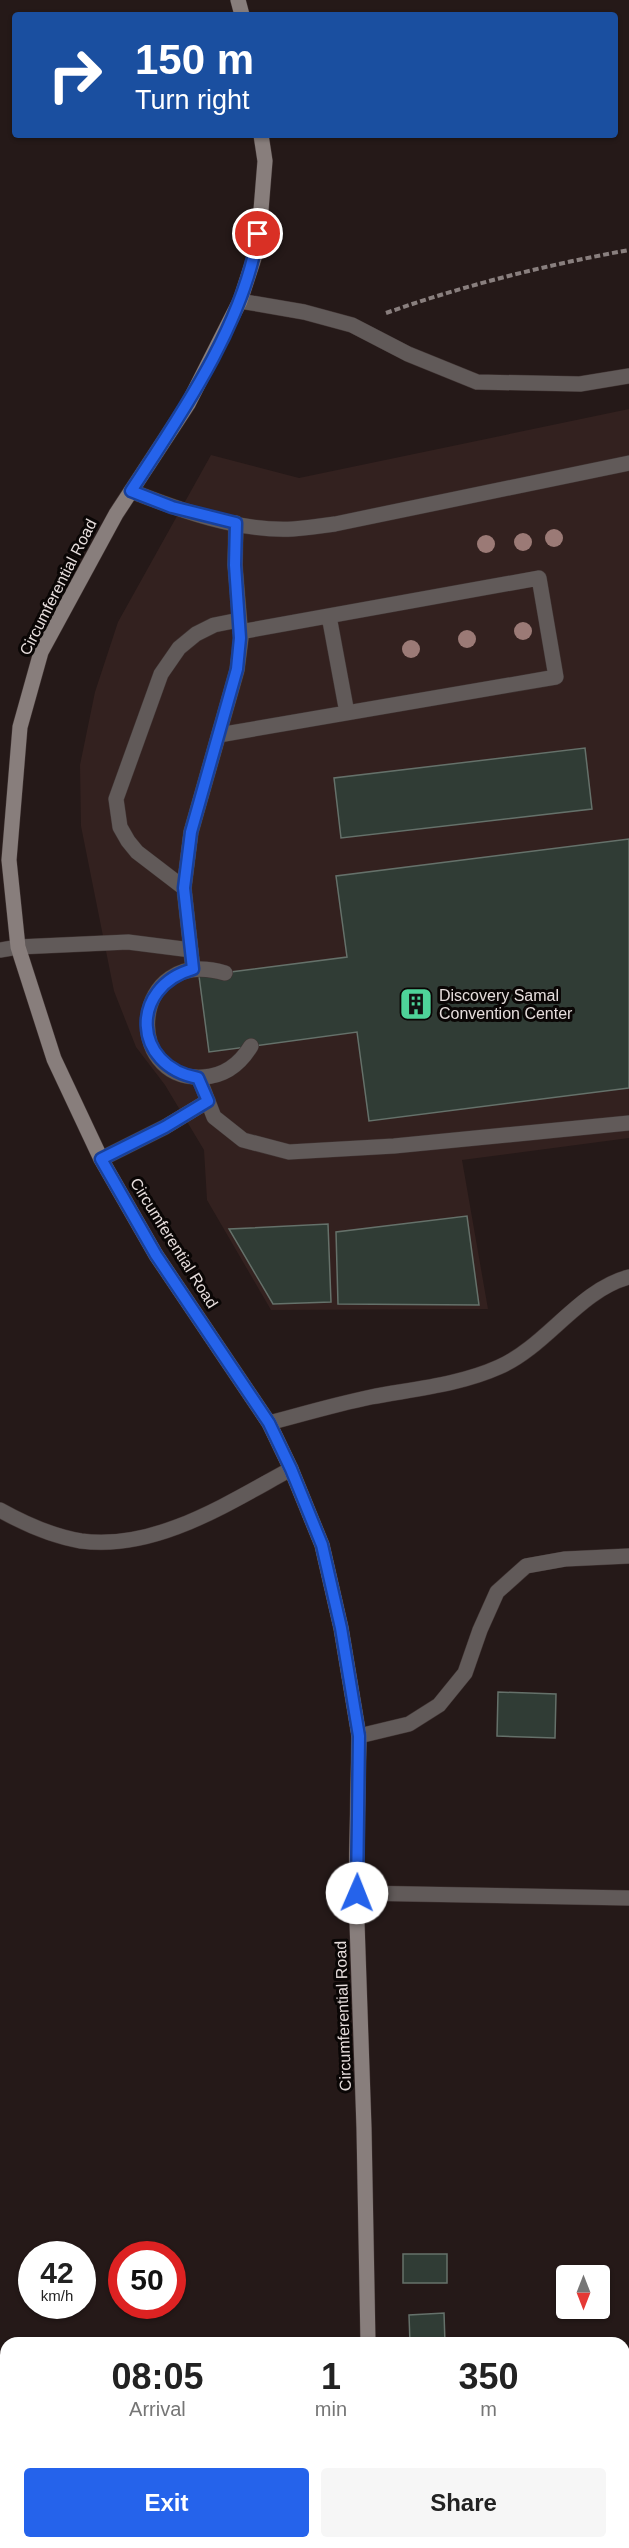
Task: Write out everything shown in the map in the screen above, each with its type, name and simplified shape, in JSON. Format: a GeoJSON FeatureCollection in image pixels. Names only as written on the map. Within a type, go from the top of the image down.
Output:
{"type":"FeatureCollection","features":[{"type":"Feature","properties":{"kind":"main road","name":"Circumferential Road"},"geometry":{"type":"LineString","coordinates":[[261,138],[265,161],[261,210],[254,258],[240,301],[188,404],[131,491],[74,588],[41,652],[20,727],[9,860],[18,947],[54,1059],[101,1159],[156,1255],[269,1423],[291,1469],[322,1545],[341,1628],[359,1736],[357,1893],[368,2337]]}},
{"type":"Feature","properties":{"kind":"street"},"geometry":{"type":"LineString","coordinates":[[240,301],[304,312],[352,325],[408,354],[477,382],[580,384],[629,376]]}},
{"type":"Feature","properties":{"kind":"street"},"geometry":{"type":"LineString","coordinates":[[131,491],[172,507],[236,523],[256,527],[291,529],[335,524],[629,464]]}},
{"type":"Feature","properties":{"kind":"street"},"geometry":{"type":"LineString","coordinates":[[193,969],[184,888],[191,832],[237,669],[240,626],[235,565],[236,523]]}},
{"type":"Feature","properties":{"kind":"street"},"geometry":{"type":"LineString","coordinates":[[184,888],[137,852],[128,841],[120,827],[116,799],[161,674],[179,648],[196,634],[214,625],[240,626],[329,616],[539,578],[556,677],[219,735]]}},
{"type":"Feature","properties":{"kind":"street"},"geometry":{"type":"LineString","coordinates":[[329,616],[347,713]]}},
{"type":"Feature","properties":{"kind":"street"},"geometry":{"type":"LineString","coordinates":[[0,950],[18,947],[128,942],[191,950]]}},
{"type":"Feature","properties":{"kind":"street"},"geometry":{"type":"LineString","coordinates":[[225,973],[204,968],[193,969],[164,982],[152,999],[146,1020],[149,1041],[161,1059],[178,1072],[198,1078],[210,1077],[230,1070],[246,1055],[251,1046]]}},
{"type":"Feature","properties":{"kind":"street"},"geometry":{"type":"LineString","coordinates":[[198,1078],[214,1117],[243,1140],[289,1152],[394,1146],[629,1123]]}},
{"type":"Feature","properties":{"kind":"street"},"geometry":{"type":"LineString","coordinates":[[101,1159],[165,1127],[208,1101]]}},
{"type":"Feature","properties":{"kind":"street"},"geometry":{"type":"LineString","coordinates":[[269,1423],[367,1398],[452,1383],[498,1368],[538,1344],[559,1323],[593,1296],[618,1280],[629,1277]]}},
{"type":"Feature","properties":{"kind":"street"},"geometry":{"type":"LineString","coordinates":[[0,1510],[51,1534],[82,1541],[122,1541],[162,1533],[221,1507],[291,1469]]}},
{"type":"Feature","properties":{"kind":"street"},"geometry":{"type":"LineString","coordinates":[[359,1736],[409,1724],[439,1705],[465,1673],[480,1630],[497,1592],[526,1566],[565,1559],[629,1556]]}},
{"type":"Feature","properties":{"kind":"street"},"geometry":{"type":"LineString","coordinates":[[357,1893],[629,1898]]}},
{"type":"Feature","properties":{"kind":"path"},"geometry":{"type":"LineString","coordinates":[[352,325],[442,293],[566,261],[629,250]]}},
{"type":"Feature","properties":{"kind":"shaded area"},"geometry":{"type":"Polygon","coordinates":[[[629,409],[629,1138],[462,1160],[488,1309],[271,1310],[207,1200],[204,1150],[165,1085],[136,1047],[114,991],[81,826],[80,765],[95,692],[118,622],[211,455],[299,478],[629,409]]]}},
{"type":"Feature","properties":{"kind":"building"},"geometry":{"type":"Polygon","coordinates":[[[585,748],[592,809],[341,838],[334,778],[585,748]]]}},
{"type":"Feature","properties":{"kind":"building","name":"Discovery Samal Convention Center"},"geometry":{"type":"Polygon","coordinates":[[[629,839],[629,1088],[369,1121],[357,1032],[209,1052],[199,976],[347,957],[336,876],[629,839]]]}},
{"type":"Feature","properties":{"kind":"building"},"geometry":{"type":"Polygon","coordinates":[[[467,1216],[479,1305],[338,1304],[336,1232],[467,1216]]]}},
{"type":"Feature","properties":{"kind":"building"},"geometry":{"type":"Polygon","coordinates":[[[328,1224],[331,1302],[273,1304],[229,1229],[328,1224]]]}},
{"type":"Feature","properties":{"kind":"building"},"geometry":{"type":"Polygon","coordinates":[[[498,1692],[556,1694],[555,1738],[497,1736],[498,1692]]]}},
{"type":"Feature","properties":{"kind":"building"},"geometry":{"type":"Polygon","coordinates":[[[403,2254],[447,2254],[447,2283],[403,2283],[403,2254]]]}},
{"type":"Feature","properties":{"kind":"building"},"geometry":{"type":"Polygon","coordinates":[[[444,2313],[445,2337],[410,2337],[409,2315],[444,2313]]]}},
{"type":"Feature","properties":{"kind":"place","name":"Discovery Samal Convention Center"},"geometry":{"type":"Point","coordinates":[416,1004]}},
{"type":"Feature","properties":{"kind":"route"},"geometry":{"type":"LineString","coordinates":[[258,234],[254,258],[240,301],[188,404],[131,491],[172,507],[236,523],[235,565],[240,638],[237,669],[191,832],[184,888],[193,969],[164,982],[152,999],[146,1020],[149,1041],[154,1051],[178,1072],[198,1078],[208,1101],[165,1127],[101,1159],[156,1255],[269,1423],[291,1469],[322,1545],[341,1628],[359,1736],[357,1893]]}}]}
